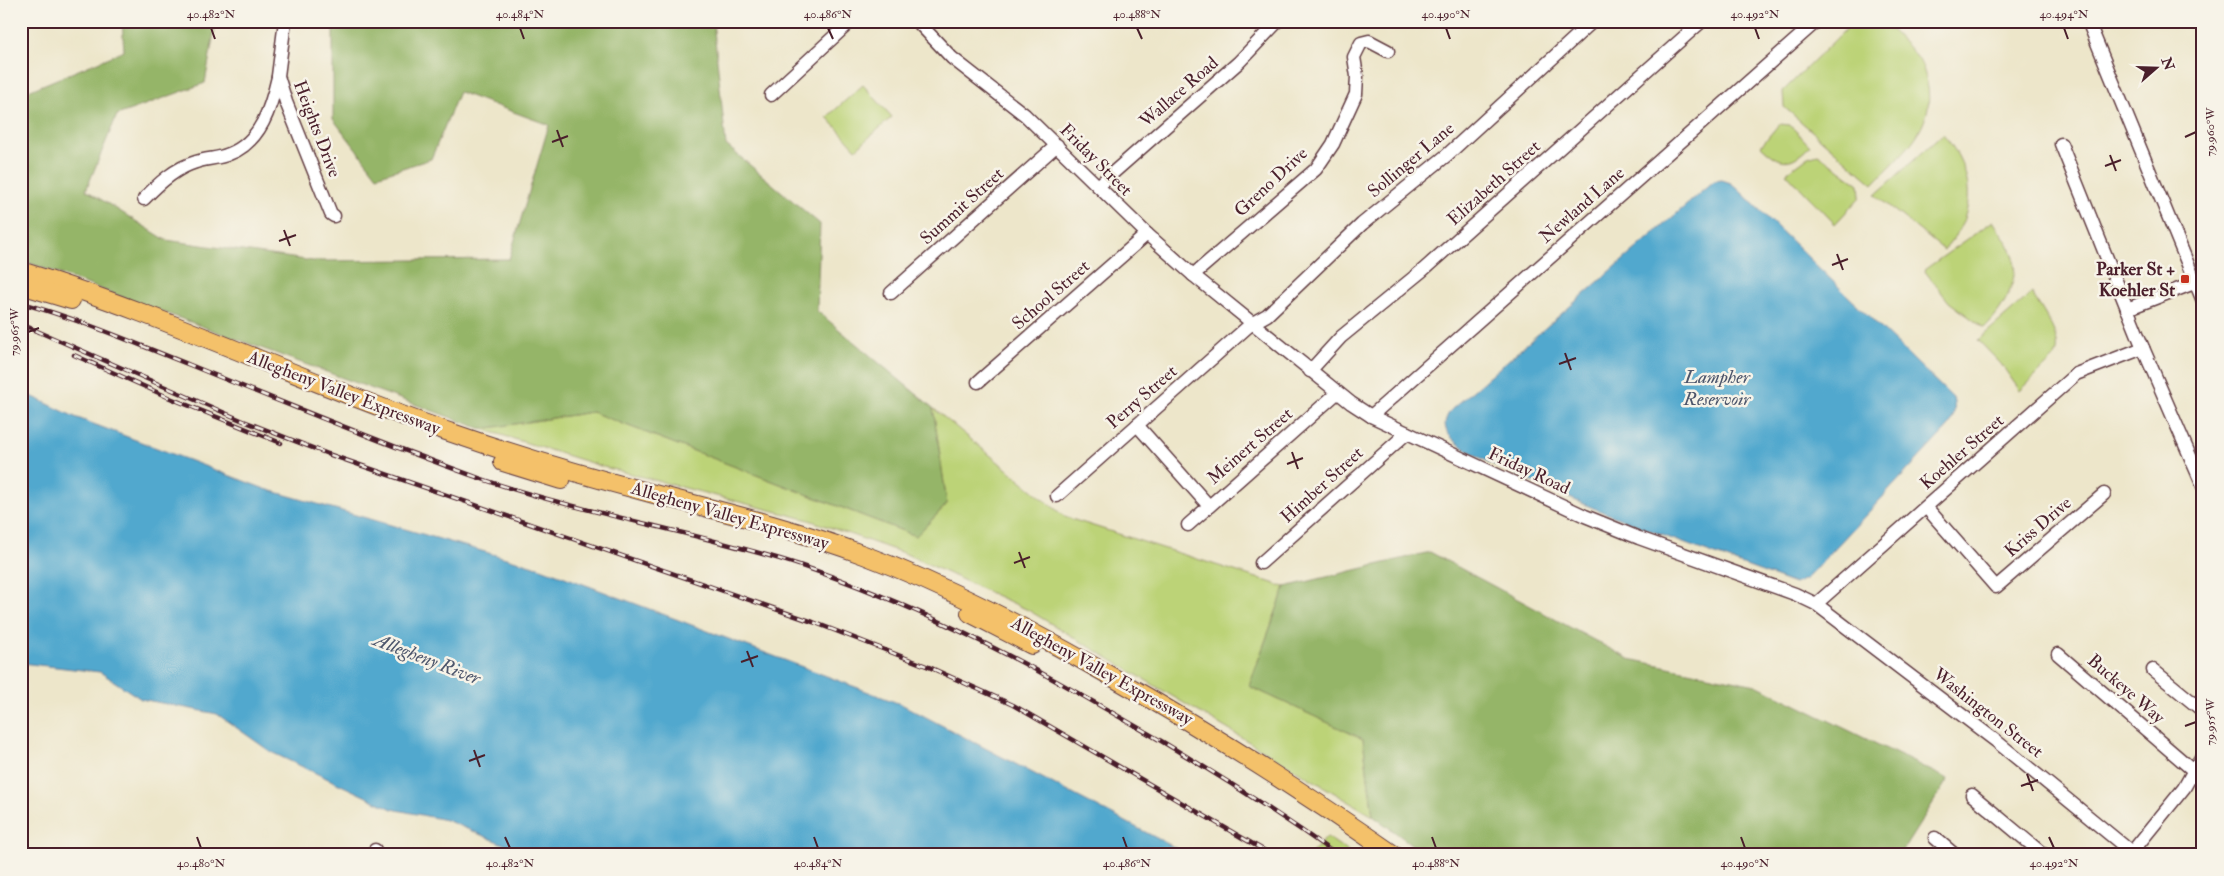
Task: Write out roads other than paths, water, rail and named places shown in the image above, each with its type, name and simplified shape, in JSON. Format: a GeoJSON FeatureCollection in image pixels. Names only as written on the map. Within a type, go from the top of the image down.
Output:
{"type":"FeatureCollection","features":[{"type":"Feature","properties":{"kind":"highway","name":"Allegheny Valley Expressway"},"geometry":{"type":"LineString","coordinates":[[24,275],[78,302],[366,414],[531,472],[789,542],[835,557],[926,592],[1031,644],[1223,754],[1274,786],[1375,855]]}},
{"type":"Feature","properties":{"kind":"highway","name":"Allegheny Valley Expressway"},"geometry":{"type":"LineString","coordinates":[[24,275],[140,314],[384,409],[452,433],[561,468],[806,535],[900,570],[1004,616],[1169,708],[1271,772],[1394,855]]}},
{"type":"Feature","properties":{"kind":"street","name":"Heights Drive"},"geometry":{"type":"LineString","coordinates":[[286,21],[278,76],[293,119],[331,214],[334,216]]}},
{"type":"Feature","properties":{"kind":"street"},"geometry":{"type":"LineString","coordinates":[[771,95],[851,21]]}},
{"type":"Feature","properties":{"kind":"street","name":"Friday Street"},"geometry":{"type":"LineString","coordinates":[[917,21],[952,58],[1006,98],[1147,234],[1251,324]]}},
{"type":"Feature","properties":{"kind":"street","name":"Wallace Road"},"geometry":{"type":"LineString","coordinates":[[1098,186],[1240,62],[1278,21]]}},
{"type":"Feature","properties":{"kind":"street","name":"Sollinger Lane"},"geometry":{"type":"LineString","coordinates":[[1251,324],[1267,315],[1362,224],[1447,155],[1593,21]]}},
{"type":"Feature","properties":{"kind":"street","name":"Elizabeth Street"},"geometry":{"type":"LineString","coordinates":[[1310,371],[1341,337],[1423,270],[1702,21]]}},
{"type":"Feature","properties":{"kind":"street","name":"Newland Lane"},"geometry":{"type":"LineString","coordinates":[[1371,416],[1817,21]]}},
{"type":"Feature","properties":{"kind":"street"},"geometry":{"type":"LineString","coordinates":[[2088,21],[2199,281],[2203,301]]}},
{"type":"Feature","properties":{"kind":"street","name":"Greno Drive"},"geometry":{"type":"LineString","coordinates":[[1193,275],[1316,169],[1333,144],[1356,94],[1357,76],[1354,57],[1361,43],[1369,41],[1388,50]]}},
{"type":"Feature","properties":{"kind":"street"},"geometry":{"type":"LineString","coordinates":[[144,199],[168,176],[186,166],[231,154],[245,145],[262,125],[274,96],[278,76]]}},
{"type":"Feature","properties":{"kind":"street"},"geometry":{"type":"LineString","coordinates":[[2061,144],[2143,348],[2203,486]]}},
{"type":"Feature","properties":{"kind":"street","name":"Summit Street"},"geometry":{"type":"LineString","coordinates":[[891,293],[1056,145]]}},
{"type":"Feature","properties":{"kind":"street","name":"School Street"},"geometry":{"type":"LineString","coordinates":[[978,382],[1147,234]]}},
{"type":"Feature","properties":{"kind":"street"},"geometry":{"type":"LineString","coordinates":[[2127,309],[2199,281]]}},
{"type":"Feature","properties":{"kind":"street","name":"Friday Road"},"geometry":{"type":"LineString","coordinates":[[1251,324],[1337,393],[1371,416],[1585,516],[1795,594],[1816,604]]}},
{"type":"Feature","properties":{"kind":"street","name":"Perry Street"},"geometry":{"type":"LineString","coordinates":[[1057,496],[1251,324]]}},
{"type":"Feature","properties":{"kind":"street","name":"Koehler Street"},"geometry":{"type":"LineString","coordinates":[[1816,604],[2076,374],[2143,348]]}},
{"type":"Feature","properties":{"kind":"street","name":"Meinert Street"},"geometry":{"type":"LineString","coordinates":[[1188,526],[1337,393]]}},
{"type":"Feature","properties":{"kind":"street"},"geometry":{"type":"LineString","coordinates":[[1137,425],[1209,506]]}},
{"type":"Feature","properties":{"kind":"street","name":"Himber Street"},"geometry":{"type":"LineString","coordinates":[[1261,563],[1407,433]]}},
{"type":"Feature","properties":{"kind":"street","name":"Kriss Drive"},"geometry":{"type":"LineString","coordinates":[[1926,507],[1996,587],[2104,494]]}},
{"type":"Feature","properties":{"kind":"street","name":"Washington Street"},"geometry":{"type":"LineString","coordinates":[[1816,604],[1996,741],[2133,853]]}},
{"type":"Feature","properties":{"kind":"street","name":"Buckeye Way"},"geometry":{"type":"LineString","coordinates":[[2058,654],[2194,771]]}},
{"type":"Feature","properties":{"kind":"street"},"geometry":{"type":"LineString","coordinates":[[2153,670],[2203,711]]}},
{"type":"Feature","properties":{"kind":"street"},"geometry":{"type":"LineString","coordinates":[[2133,853],[2184,788],[2203,754]]}},
{"type":"Feature","properties":{"kind":"street"},"geometry":{"type":"LineString","coordinates":[[1972,795],[2044,855]]}},
{"type":"Feature","properties":{"kind":"street"},"geometry":{"type":"LineString","coordinates":[[1935,838],[1955,855]]}},
{"type":"Feature","properties":{"kind":"water","name":"Lampher Reservoir"},"geometry":{"type":"Polygon","coordinates":[[[1722,180],[1731,183],[1739,190],[1953,398],[1954,402],[1954,412],[1949,426],[1807,578],[1795,584],[1626,521],[1507,471],[1457,443],[1450,436],[1445,426],[1446,419],[1452,409],[1714,181],[1722,180]]]}},
{"type":"Feature","properties":{"kind":"water","name":"Allegheny River"},"geometry":{"type":"Polygon","coordinates":[[[21,391],[75,417],[265,489],[541,568],[903,705],[1189,855],[529,855],[446,820],[392,809],[271,752],[217,714],[141,699],[100,672],[21,663],[21,391]]]}},
{"type":"Feature","properties":{"kind":"railway"},"geometry":{"type":"LineString","coordinates":[[21,303],[64,316],[106,332],[334,423],[479,478],[559,502],[759,553],[799,565],[880,595],[959,631],[1073,691],[1226,780],[1337,855]]}},
{"type":"Feature","properties":{"kind":"railway"},"geometry":{"type":"LineString","coordinates":[[21,324],[241,420],[328,454],[813,622],[929,667],[1013,705],[1272,855]]}},
{"type":"Feature","properties":{"kind":"railway"},"geometry":{"type":"LineString","coordinates":[[74,355],[170,398],[281,443]]}},
{"type":"Feature","properties":{"kind":"place","name":"Parker St + Koehler St"},"geometry":{"type":"Point","coordinates":[2185,279]}}]}
